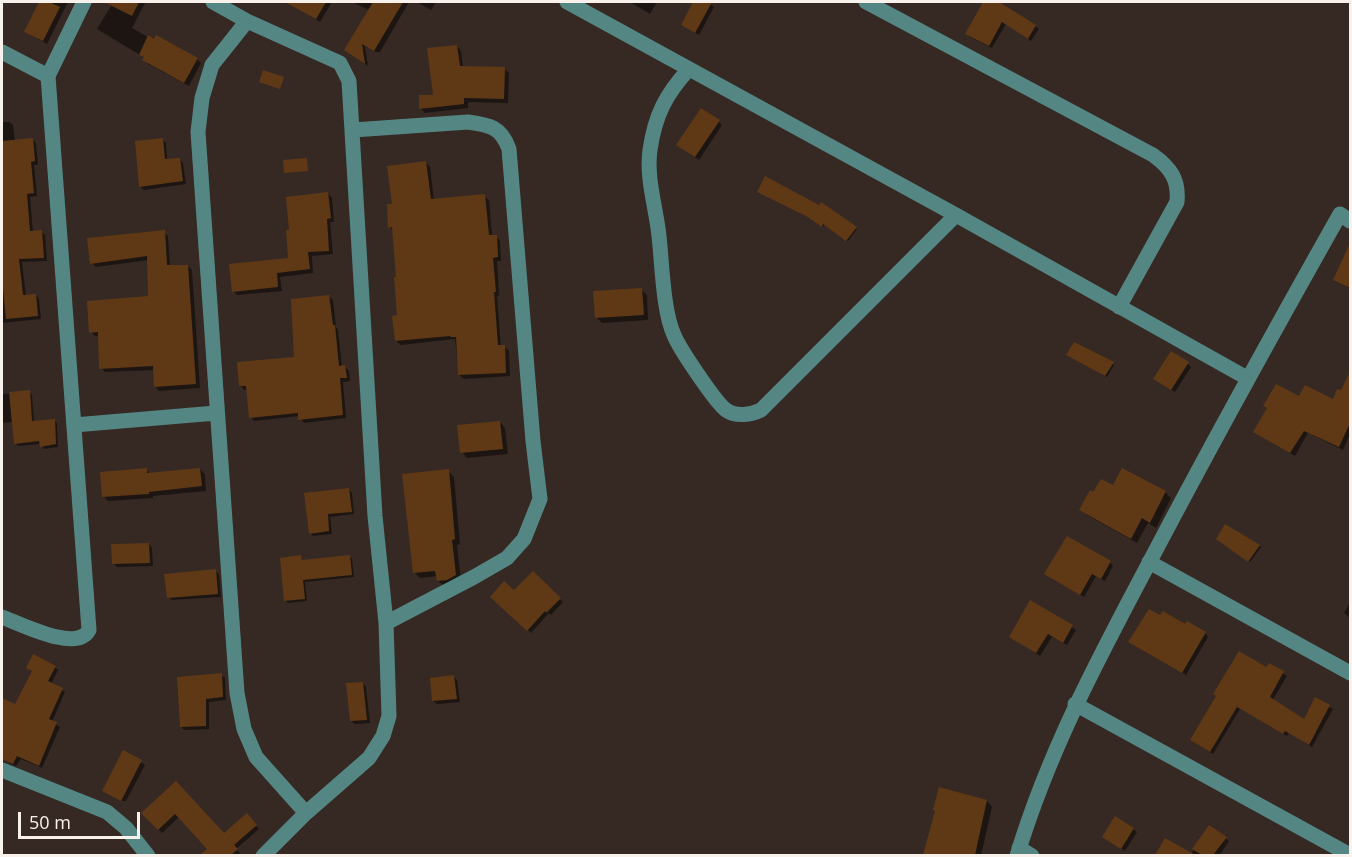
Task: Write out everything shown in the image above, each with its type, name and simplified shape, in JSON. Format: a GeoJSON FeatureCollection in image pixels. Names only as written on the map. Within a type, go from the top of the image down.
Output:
{"type":"FeatureCollection","features":[{"type":"Feature","properties":{"kind":"street"},"geometry":{"type":"LineString","coordinates":[[2,617],[65,640],[77,640],[89,630],[48,76],[84,2]]}},
{"type":"Feature","properties":{"kind":"street"},"geometry":{"type":"LineString","coordinates":[[213,2],[247,21],[340,63],[349,81],[374,494],[386,622],[389,716],[383,736],[369,758],[262,855]]}},
{"type":"Feature","properties":{"kind":"street"},"geometry":{"type":"LineString","coordinates":[[567,2],[956,215],[1247,378]]}},
{"type":"Feature","properties":{"kind":"street"},"geometry":{"type":"LineString","coordinates":[[866,2],[1154,155],[1167,165],[1175,176],[1178,190],[1177,202],[1119,307]]}},
{"type":"Feature","properties":{"kind":"street"},"geometry":{"type":"LineString","coordinates":[[247,21],[212,65],[202,98],[198,132],[216,413],[237,693],[244,729],[256,758],[306,813]]}},
{"type":"Feature","properties":{"kind":"street"},"geometry":{"type":"LineString","coordinates":[[2,52],[48,76]]}},
{"type":"Feature","properties":{"kind":"street"},"geometry":{"type":"LineString","coordinates":[[688,69],[669,92],[656,122],[648,169],[659,232],[666,301],[673,334],[696,372],[726,410],[737,414],[752,415],[761,410],[956,215]]}},
{"type":"Feature","properties":{"kind":"street"},"geometry":{"type":"LineString","coordinates":[[353,130],[468,122],[487,124],[500,132],[505,139],[509,149],[540,499],[525,539],[507,558],[474,578],[386,622]]}},
{"type":"Feature","properties":{"kind":"street"},"geometry":{"type":"LineString","coordinates":[[1023,853],[1040,788],[1075,704],[1247,378],[1340,214],[1350,221]]}},
{"type":"Feature","properties":{"kind":"street"},"geometry":{"type":"LineString","coordinates":[[74,425],[216,413]]}},
{"type":"Feature","properties":{"kind":"street"},"geometry":{"type":"LineString","coordinates":[[1149,562],[1350,674]]}},
{"type":"Feature","properties":{"kind":"street"},"geometry":{"type":"LineString","coordinates":[[1075,704],[1350,855]]}},
{"type":"Feature","properties":{"kind":"street"},"geometry":{"type":"LineString","coordinates":[[2,770],[107,812],[126,828],[148,855]]}},
{"type":"Feature","properties":{"kind":"building"},"geometry":{"type":"Polygon","coordinates":[[[39,2],[49,2],[60,7],[43,41],[24,32],[39,2]]]}},
{"type":"Feature","properties":{"kind":"building"},"geometry":{"type":"Polygon","coordinates":[[[104,2],[139,2],[132,16],[104,2]]]}},
{"type":"Feature","properties":{"kind":"building"},"geometry":{"type":"Polygon","coordinates":[[[285,2],[326,2],[316,19],[285,2]]]}},
{"type":"Feature","properties":{"kind":"building"},"geometry":{"type":"Polygon","coordinates":[[[373,2],[403,2],[374,51],[362,44],[365,64],[344,50],[373,2]]]}},
{"type":"Feature","properties":{"kind":"building"},"geometry":{"type":"Polygon","coordinates":[[[693,2],[712,2],[695,33],[681,25],[693,2]]]}},
{"type":"Feature","properties":{"kind":"building"},"geometry":{"type":"Polygon","coordinates":[[[983,2],[999,2],[1036,25],[1028,39],[1002,22],[989,46],[965,34],[983,2]]]}},
{"type":"Feature","properties":{"kind":"building"},"geometry":{"type":"Polygon","coordinates":[[[148,35],[154,39],[156,35],[198,58],[184,83],[142,60],[144,57],[139,55],[148,35]]]}},
{"type":"Feature","properties":{"kind":"building"},"geometry":{"type":"Polygon","coordinates":[[[457,45],[460,66],[505,67],[504,99],[464,98],[464,104],[419,109],[419,95],[433,95],[427,48],[457,45]]]}},
{"type":"Feature","properties":{"kind":"building"},"geometry":{"type":"Polygon","coordinates":[[[263,70],[284,77],[280,89],[259,82],[263,70]]]}},
{"type":"Feature","properties":{"kind":"building"},"geometry":{"type":"Polygon","coordinates":[[[701,108],[720,120],[695,157],[676,145],[701,108]]]}},
{"type":"Feature","properties":{"kind":"building"},"geometry":{"type":"Polygon","coordinates":[[[33,138],[35,161],[31,162],[34,193],[27,194],[30,231],[42,230],[44,258],[19,259],[23,295],[36,294],[38,316],[6,319],[2,278],[2,141],[33,138]]]}},
{"type":"Feature","properties":{"kind":"building"},"geometry":{"type":"Polygon","coordinates":[[[163,138],[165,159],[180,158],[183,181],[139,187],[135,141],[163,138]]]}},
{"type":"Feature","properties":{"kind":"building"},"geometry":{"type":"Polygon","coordinates":[[[307,158],[308,171],[284,173],[283,160],[307,158]]]}},
{"type":"Feature","properties":{"kind":"building"},"geometry":{"type":"Polygon","coordinates":[[[426,161],[431,199],[485,194],[489,235],[497,235],[498,257],[493,258],[496,292],[494,292],[498,345],[505,345],[506,373],[458,375],[456,337],[395,341],[392,316],[397,315],[394,277],[396,277],[392,227],[388,228],[387,204],[392,204],[387,166],[426,161]]]}},
{"type":"Feature","properties":{"kind":"building"},"geometry":{"type":"Polygon","coordinates":[[[765,176],[819,205],[821,202],[857,227],[846,241],[823,224],[822,227],[808,217],[757,192],[765,176]]]}},
{"type":"Feature","properties":{"kind":"building"},"geometry":{"type":"Polygon","coordinates":[[[328,192],[331,218],[327,219],[329,251],[308,252],[310,269],[277,273],[278,287],[232,292],[229,264],[288,258],[286,230],[289,230],[286,197],[328,192]]]}},
{"type":"Feature","properties":{"kind":"building"},"geometry":{"type":"Polygon","coordinates":[[[165,230],[167,265],[188,265],[196,384],[154,387],[153,366],[99,369],[98,332],[89,333],[87,301],[148,296],[147,256],[90,264],[87,238],[165,230]]]}},
{"type":"Feature","properties":{"kind":"building"},"geometry":{"type":"Polygon","coordinates":[[[1350,243],[1350,288],[1333,280],[1350,243]]]}},
{"type":"Feature","properties":{"kind":"building"},"geometry":{"type":"Polygon","coordinates":[[[642,288],[644,315],[595,318],[593,291],[642,288]]]}},
{"type":"Feature","properties":{"kind":"building"},"geometry":{"type":"Polygon","coordinates":[[[329,295],[339,366],[345,365],[347,378],[340,378],[343,415],[298,420],[298,413],[249,418],[246,386],[239,386],[237,362],[294,357],[291,299],[329,295]]]}},
{"type":"Feature","properties":{"kind":"building"},"geometry":{"type":"Polygon","coordinates":[[[1074,342],[1114,362],[1105,376],[1066,355],[1074,342]]]}},
{"type":"Feature","properties":{"kind":"building"},"geometry":{"type":"Polygon","coordinates":[[[1171,351],[1189,362],[1171,390],[1153,379],[1171,351]]]}},
{"type":"Feature","properties":{"kind":"building"},"geometry":{"type":"Polygon","coordinates":[[[1350,372],[1350,423],[1339,447],[1304,431],[1290,453],[1253,432],[1267,408],[1263,406],[1276,384],[1299,396],[1305,385],[1333,399],[1337,389],[1341,390],[1350,372]]]}},
{"type":"Feature","properties":{"kind":"building"},"geometry":{"type":"Polygon","coordinates":[[[30,390],[32,421],[55,419],[56,444],[40,447],[39,441],[14,444],[9,392],[30,390]]]}},
{"type":"Feature","properties":{"kind":"building"},"geometry":{"type":"Polygon","coordinates":[[[500,421],[503,449],[460,453],[457,425],[500,421]]]}},
{"type":"Feature","properties":{"kind":"building"},"geometry":{"type":"Polygon","coordinates":[[[147,468],[147,473],[200,468],[202,486],[149,492],[149,494],[102,497],[100,472],[147,468]]]}},
{"type":"Feature","properties":{"kind":"building"},"geometry":{"type":"Polygon","coordinates":[[[1122,468],[1166,491],[1150,523],[1142,518],[1131,539],[1079,510],[1090,490],[1093,492],[1101,479],[1113,485],[1122,468]]]}},
{"type":"Feature","properties":{"kind":"building"},"geometry":{"type":"Polygon","coordinates":[[[449,469],[456,575],[447,580],[437,581],[435,571],[413,573],[402,474],[449,469]]]}},
{"type":"Feature","properties":{"kind":"building"},"geometry":{"type":"Polygon","coordinates":[[[349,488],[352,512],[328,514],[329,531],[309,534],[304,493],[349,488]]]}},
{"type":"Feature","properties":{"kind":"building"},"geometry":{"type":"Polygon","coordinates":[[[1225,524],[1260,545],[1248,562],[1216,539],[1225,524]]]}},
{"type":"Feature","properties":{"kind":"building"},"geometry":{"type":"Polygon","coordinates":[[[1067,536],[1111,561],[1101,579],[1092,574],[1080,595],[1044,574],[1067,536]]]}},
{"type":"Feature","properties":{"kind":"building"},"geometry":{"type":"Polygon","coordinates":[[[149,543],[150,563],[112,564],[111,544],[149,543]]]}},
{"type":"Feature","properties":{"kind":"building"},"geometry":{"type":"Polygon","coordinates":[[[301,555],[302,560],[350,555],[352,575],[303,580],[305,599],[284,601],[280,558],[301,555]]]}},
{"type":"Feature","properties":{"kind":"building"},"geometry":{"type":"Polygon","coordinates":[[[216,569],[218,594],[167,598],[164,574],[216,569]]]}},
{"type":"Feature","properties":{"kind":"building"},"geometry":{"type":"Polygon","coordinates":[[[533,571],[561,598],[546,613],[545,611],[527,631],[490,597],[504,581],[514,590],[533,571]]]}},
{"type":"Feature","properties":{"kind":"building"},"geometry":{"type":"Polygon","coordinates":[[[1030,600],[1073,625],[1063,643],[1048,634],[1036,653],[1009,637],[1030,600]]]}},
{"type":"Feature","properties":{"kind":"building"},"geometry":{"type":"Polygon","coordinates":[[[1149,609],[1160,615],[1163,611],[1185,624],[1187,621],[1206,632],[1182,673],[1128,642],[1149,609]]]}},
{"type":"Feature","properties":{"kind":"building"},"geometry":{"type":"Polygon","coordinates":[[[1239,651],[1266,667],[1269,663],[1284,671],[1270,697],[1304,719],[1315,697],[1330,705],[1309,745],[1285,731],[1283,734],[1237,707],[1210,752],[1190,740],[1216,696],[1213,694],[1239,651]]]}},
{"type":"Feature","properties":{"kind":"building"},"geometry":{"type":"Polygon","coordinates":[[[33,654],[56,666],[48,681],[63,688],[49,719],[57,722],[39,766],[17,756],[13,764],[2,759],[2,698],[15,704],[32,671],[26,668],[33,654]]]}},
{"type":"Feature","properties":{"kind":"building"},"geometry":{"type":"Polygon","coordinates":[[[222,673],[223,697],[206,699],[206,726],[180,727],[177,677],[222,673]]]}},
{"type":"Feature","properties":{"kind":"building"},"geometry":{"type":"Polygon","coordinates":[[[454,675],[457,699],[432,701],[430,678],[454,675]]]}},
{"type":"Feature","properties":{"kind":"building"},"geometry":{"type":"Polygon","coordinates":[[[363,682],[367,720],[350,721],[346,683],[363,682]]]}},
{"type":"Feature","properties":{"kind":"building"},"geometry":{"type":"Polygon","coordinates":[[[123,750],[142,760],[121,801],[102,791],[123,750]]]}},
{"type":"Feature","properties":{"kind":"building"},"geometry":{"type":"Polygon","coordinates":[[[176,781],[224,833],[247,813],[257,825],[234,845],[238,849],[231,855],[200,855],[207,849],[175,814],[158,830],[141,813],[176,781]]]}},
{"type":"Feature","properties":{"kind":"building"},"geometry":{"type":"Polygon","coordinates":[[[939,787],[987,800],[975,855],[923,855],[939,787]]]}},
{"type":"Feature","properties":{"kind":"building"},"geometry":{"type":"Polygon","coordinates":[[[1115,816],[1134,828],[1121,849],[1102,837],[1115,816]]]}},
{"type":"Feature","properties":{"kind":"building"},"geometry":{"type":"Polygon","coordinates":[[[1209,825],[1227,837],[1213,855],[1202,855],[1192,849],[1209,825]]]}},
{"type":"Feature","properties":{"kind":"building"},"geometry":{"type":"Polygon","coordinates":[[[1165,838],[1195,855],[1155,855],[1165,838]]]}}]}
